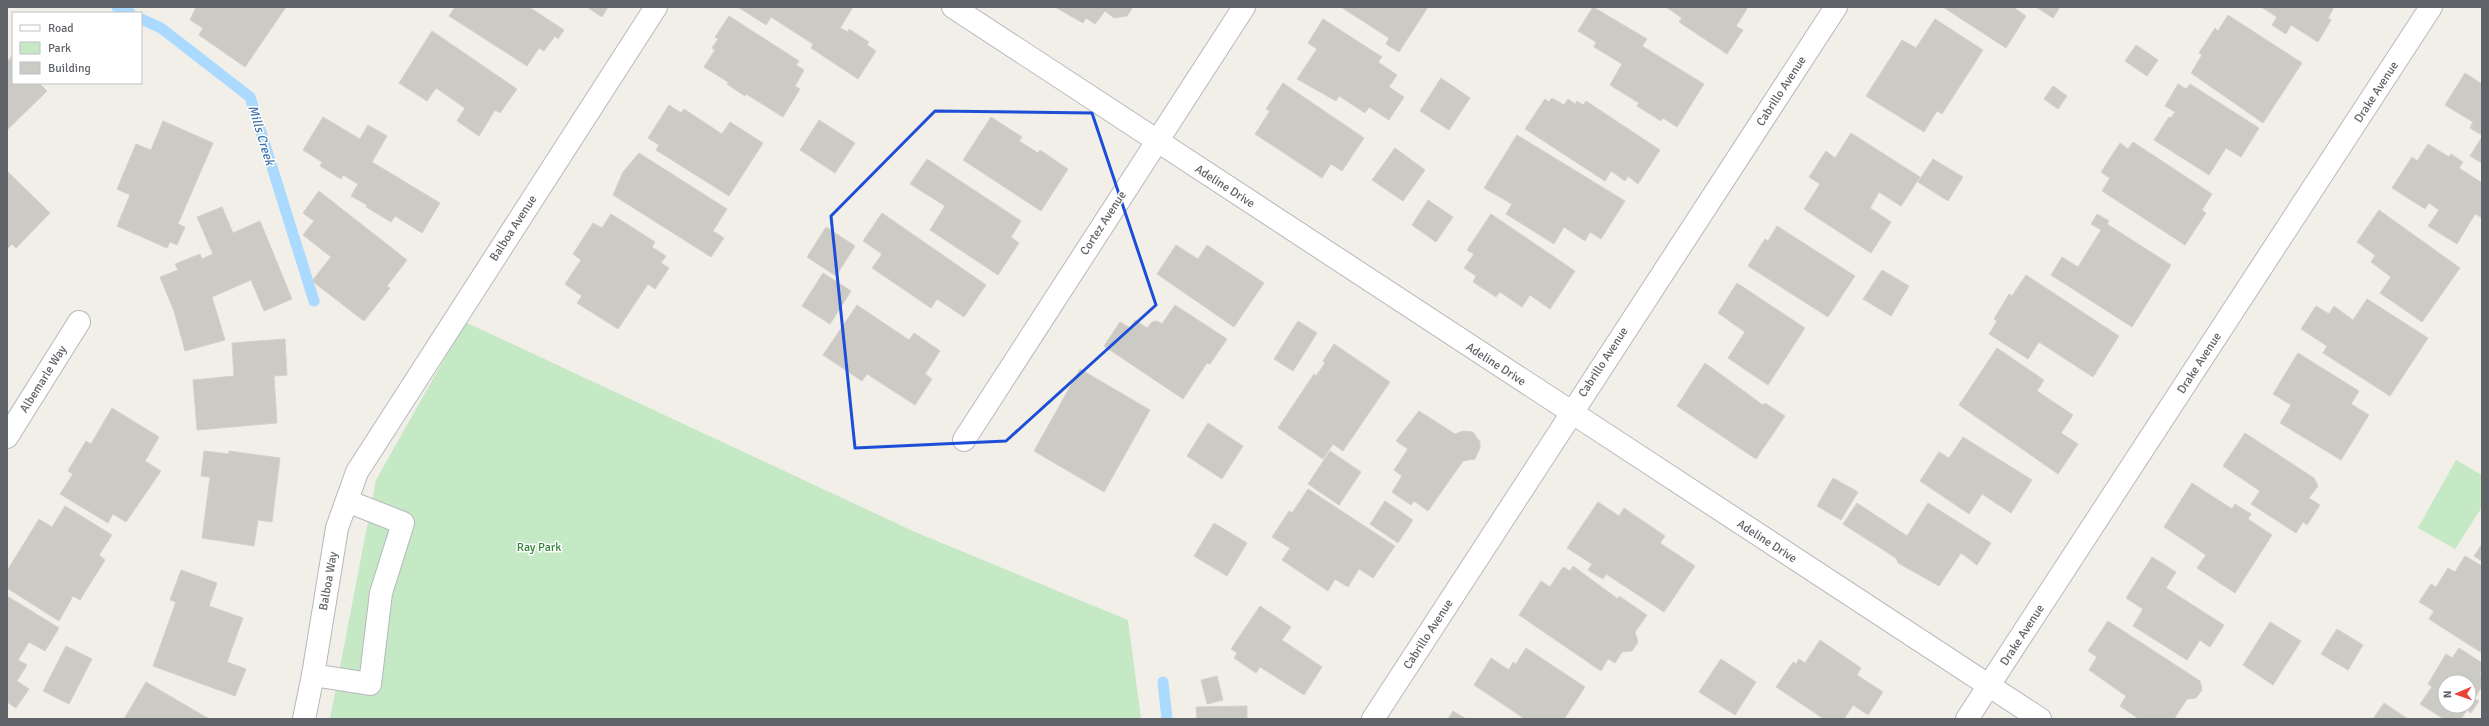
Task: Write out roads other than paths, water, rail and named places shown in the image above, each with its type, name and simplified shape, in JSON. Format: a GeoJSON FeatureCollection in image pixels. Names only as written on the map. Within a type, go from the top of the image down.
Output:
{"type":"FeatureCollection","features":[{"type":"Feature","properties":{"kind":"street","name":"Balboa Avenue"},"geometry":{"type":"LineString","coordinates":[[370,449],[656,7]]}},
{"type":"Feature","properties":{"kind":"street","name":"Adeline Drive"},"geometry":{"type":"LineString","coordinates":[[953,7],[2040,719]]}},
{"type":"Feature","properties":{"kind":"street","name":"Cortez Avenue"},"geometry":{"type":"LineString","coordinates":[[964,440],[1244,7]]}},
{"type":"Feature","properties":{"kind":"street","name":"Cabrillo Avenue"},"geometry":{"type":"LineString","coordinates":[[1373,719],[1836,7]]}},
{"type":"Feature","properties":{"kind":"street","name":"Drake Avenue"},"geometry":{"type":"LineString","coordinates":[[1967,719],[2431,7]]}},
{"type":"Feature","properties":{"kind":"street","name":"Albemarle Way"},"geometry":{"type":"LineString","coordinates":[[7,437],[79,322]]}},
{"type":"Feature","properties":{"kind":"street","name":"Balboa Way"},"geometry":{"type":"LineString","coordinates":[[304,719],[313,675],[334,542],[357,472],[370,449]]}},
{"type":"Feature","properties":{"kind":"street"},"geometry":{"type":"LineString","coordinates":[[313,675],[370,684],[381,594],[403,523],[347,501]]}},
{"type":"Feature","properties":{"kind":"waterway","name":"Mills Creek"},"geometry":{"type":"LineString","coordinates":[[117,7],[128,12]]}},
{"type":"Feature","properties":{"kind":"waterway","name":"Mills Creek"},"geometry":{"type":"LineString","coordinates":[[142,19],[161,28],[250,97],[314,301]]}},
{"type":"Feature","properties":{"kind":"waterway","name":"Mills Creek"},"geometry":{"type":"LineString","coordinates":[[1163,682],[1167,719]]}},
{"type":"Feature","properties":{"kind":"park label","name":"Ray Park"},"geometry":{"type":"Point","coordinates":[539,547]}}]}
